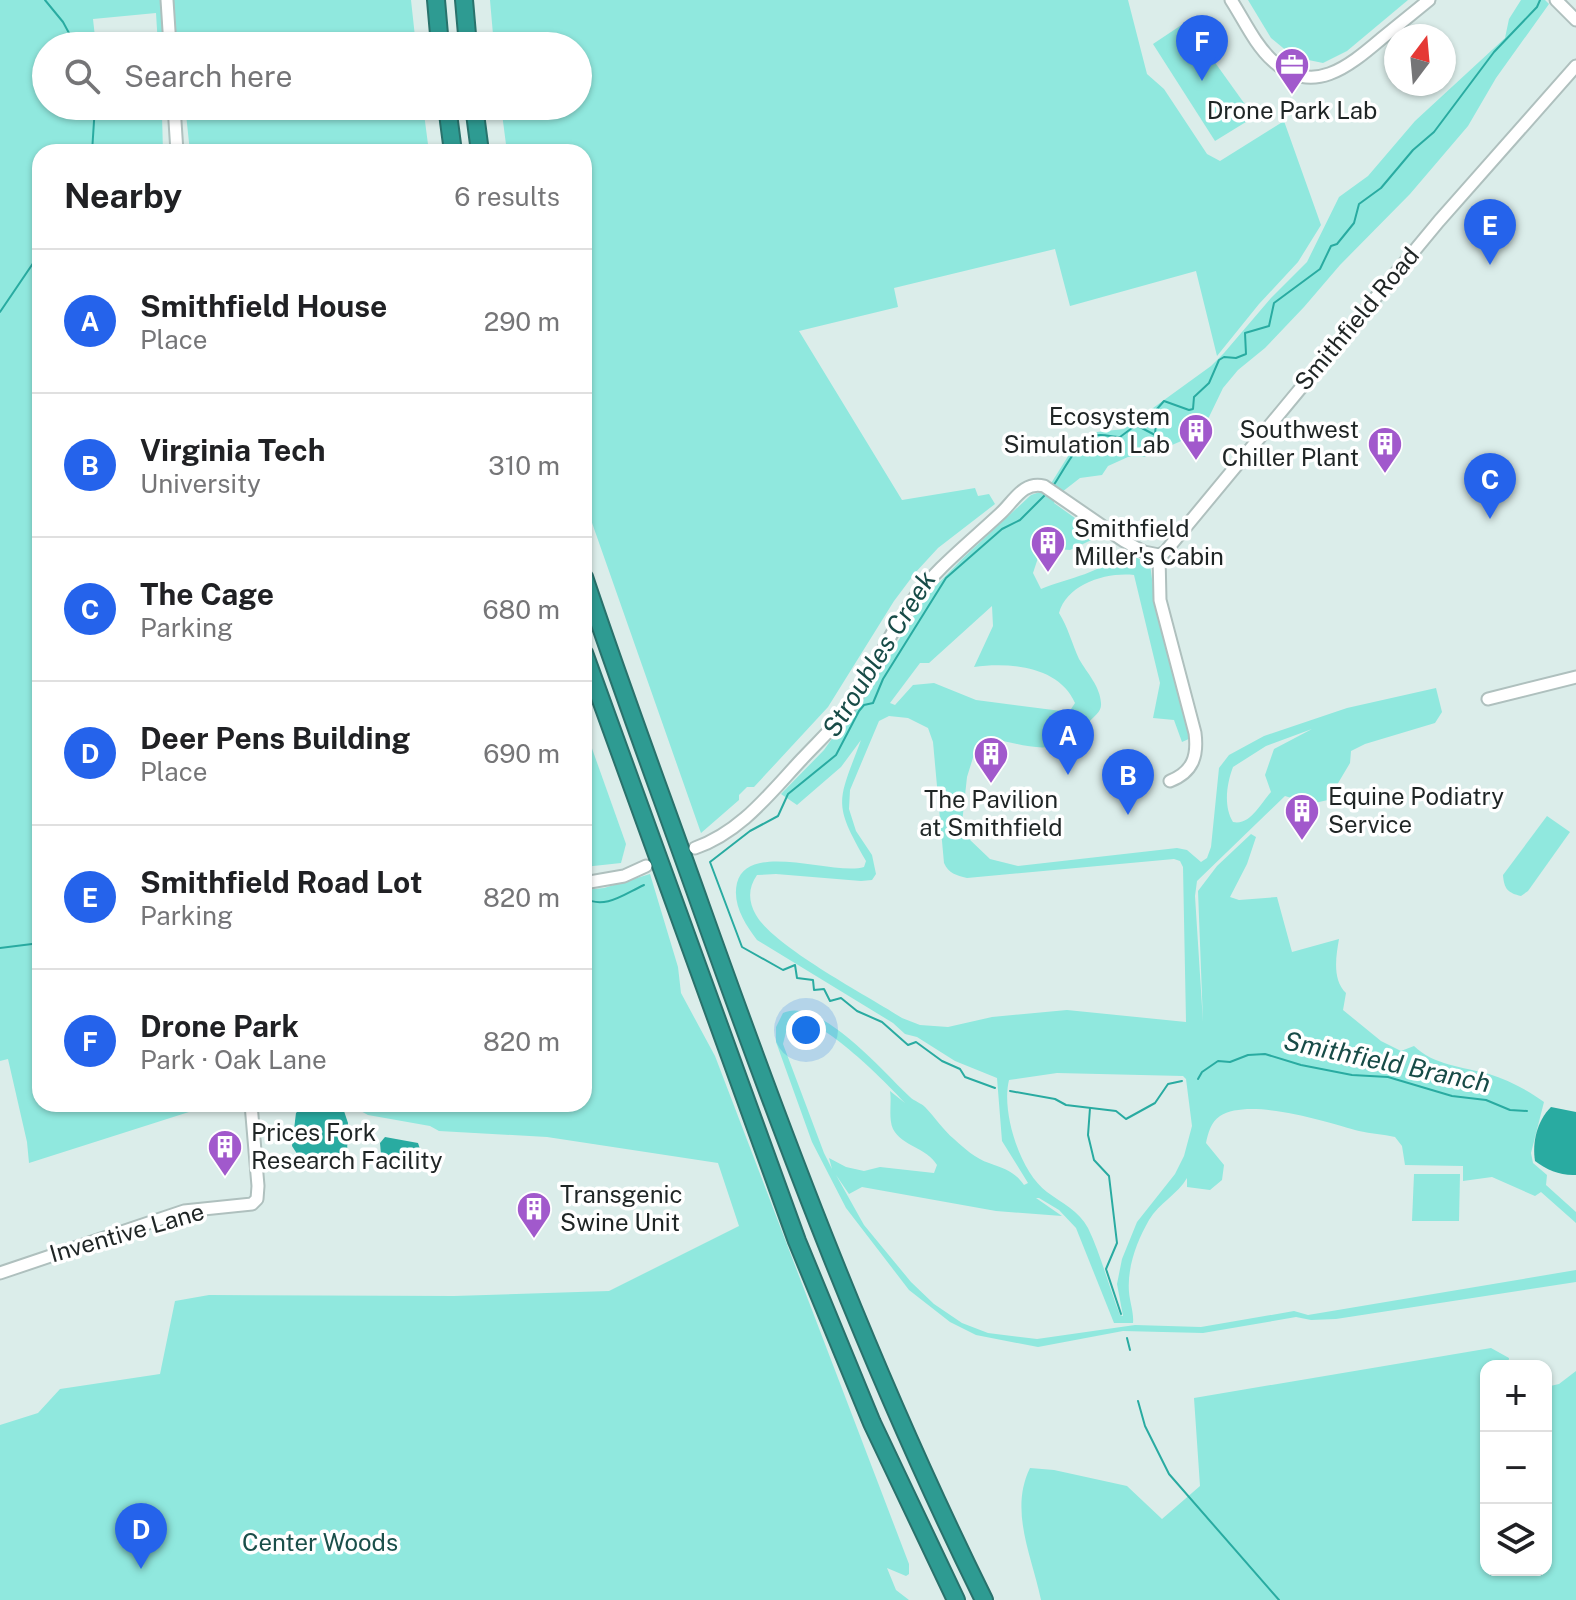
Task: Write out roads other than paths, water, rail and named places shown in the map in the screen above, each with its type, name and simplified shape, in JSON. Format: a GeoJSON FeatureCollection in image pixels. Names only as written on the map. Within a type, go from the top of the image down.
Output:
{"type":"FeatureCollection","features":[{"type":"Feature","properties":{"kind":"highway"},"geometry":{"type":"LineString","coordinates":[[436,0],[439,32]]}},
{"type":"Feature","properties":{"kind":"highway"},"geometry":{"type":"LineString","coordinates":[[464,0],[467,32]]}},
{"type":"Feature","properties":{"kind":"highway"},"geometry":{"type":"LineString","coordinates":[[449,120],[452,144]]}},
{"type":"Feature","properties":{"kind":"highway"},"geometry":{"type":"LineString","coordinates":[[476,120],[479,144]]}},
{"type":"Feature","properties":{"kind":"highway"},"geometry":{"type":"LineString","coordinates":[[592,599],[767,1091],[848,1301],[927,1483],[984,1600]]}},
{"type":"Feature","properties":{"kind":"highway"},"geometry":{"type":"LineString","coordinates":[[592,675],[818,1295],[888,1457],[956,1600]]}},
{"type":"Feature","properties":{"kind":"street"},"geometry":{"type":"LineString","coordinates":[[167,0],[169,32]]}},
{"type":"Feature","properties":{"kind":"street"},"geometry":{"type":"LineString","coordinates":[[1231,0],[1270,58],[1291,73],[1314,77],[1327,76],[1348,65],[1429,0]]}},
{"type":"Feature","properties":{"kind":"street"},"geometry":{"type":"LineString","coordinates":[[1556,0],[1576,20]]}},
{"type":"Feature","properties":{"kind":"street","name":"Smithfield Road"},"geometry":{"type":"LineString","coordinates":[[1159,555],[1170,547],[1439,221],[1576,66]]}},
{"type":"Feature","properties":{"kind":"street"},"geometry":{"type":"LineString","coordinates":[[175,120],[176,144]]}},
{"type":"Feature","properties":{"kind":"street"},"geometry":{"type":"LineString","coordinates":[[695,848],[730,831],[752,813],[842,717],[903,615],[923,588],[1022,490],[1032,485],[1044,486],[1124,541],[1144,552],[1159,555],[1160,600],[1197,748],[1193,764],[1187,772],[1170,781]]}},
{"type":"Feature","properties":{"kind":"street"},"geometry":{"type":"LineString","coordinates":[[1488,699],[1576,677]]}},
{"type":"Feature","properties":{"kind":"street"},"geometry":{"type":"LineString","coordinates":[[592,882],[624,876],[646,866]]}},
{"type":"Feature","properties":{"kind":"street","name":"Inventive Lane"},"geometry":{"type":"LineString","coordinates":[[0,1273],[184,1211],[246,1206],[256,1202],[258,1186],[252,1112]]}},
{"type":"Feature","properties":{"kind":"waterway"},"geometry":{"type":"LineString","coordinates":[[45,0],[68,32]]}},
{"type":"Feature","properties":{"kind":"waterway","name":"Stroubles Creek"},"geometry":{"type":"LineString","coordinates":[[1053,486],[1076,450],[1088,439],[1100,435],[1120,437],[1136,425],[1155,435],[1157,409],[1164,401],[1193,409],[1194,397],[1209,383],[1219,360],[1246,354],[1245,333],[1269,326],[1274,303],[1320,269],[1331,246],[1337,244],[1354,223],[1359,204],[1381,188],[1413,150],[1434,132],[1494,52],[1540,0]]}},
{"type":"Feature","properties":{"kind":"waterway"},"geometry":{"type":"LineString","coordinates":[[93,144],[94,120]]}},
{"type":"Feature","properties":{"kind":"waterway"},"geometry":{"type":"LineString","coordinates":[[0,312],[32,265]]}},
{"type":"Feature","properties":{"kind":"waterway","name":"Stroubles Creek"},"geometry":{"type":"LineString","coordinates":[[995,1088],[965,1077],[960,1069],[942,1061],[916,1042],[908,1045],[882,1022],[857,1011],[841,998],[830,1001],[824,989],[814,990],[813,980],[797,978],[795,965],[783,970],[742,947],[710,862],[750,831],[778,816],[788,794],[836,755],[859,711],[864,705],[873,703],[883,679],[946,578],[1002,529],[1020,520],[1045,495]]}},
{"type":"Feature","properties":{"kind":"waterway","name":"Stroubles Creek"},"geometry":{"type":"LineString","coordinates":[[592,901],[607,902],[644,885]]}},
{"type":"Feature","properties":{"kind":"waterway","name":"Stroubles Creek"},"geometry":{"type":"LineString","coordinates":[[0,948],[32,944]]}},
{"type":"Feature","properties":{"kind":"waterway","name":"Smithfield Branch"},"geometry":{"type":"LineString","coordinates":[[1198,1079],[1202,1072],[1218,1061],[1230,1062],[1248,1055],[1265,1054],[1352,1075],[1388,1077],[1452,1096],[1486,1100],[1510,1110],[1527,1111]]}},
{"type":"Feature","properties":{"kind":"waterway","name":"Smithfield Branch"},"geometry":{"type":"LineString","coordinates":[[1010,1091],[1055,1099],[1066,1105],[1116,1111],[1126,1119],[1155,1103],[1168,1084],[1182,1081]]}},
{"type":"Feature","properties":{"kind":"waterway"},"geometry":{"type":"LineString","coordinates":[[1090,1108],[1088,1135],[1094,1160],[1109,1176],[1117,1243],[1106,1269],[1121,1314]]}},
{"type":"Feature","properties":{"kind":"waterway"},"geometry":{"type":"LineString","coordinates":[[1127,1338],[1130,1350]]}},
{"type":"Feature","properties":{"kind":"waterway"},"geometry":{"type":"LineString","coordinates":[[1138,1401],[1145,1426],[1169,1474],[1279,1600]]}},
{"type":"Feature","properties":{"kind":"place","name":"Drone Park"},"geometry":{"type":"Point","coordinates":[1202,81]}},
{"type":"Feature","properties":{"kind":"place","name":"Drone Park Lab"},"geometry":{"type":"Point","coordinates":[1292,96]}},
{"type":"Feature","properties":{"kind":"place","name":"Smithfield Road Lot"},"geometry":{"type":"Point","coordinates":[1490,265]}},
{"type":"Feature","properties":{"kind":"place","name":"Ecosystem Simulation Lab"},"geometry":{"type":"Point","coordinates":[1196,462]}},
{"type":"Feature","properties":{"kind":"place","name":"Southwest Chiller Plant"},"geometry":{"type":"Point","coordinates":[1385,475]}},
{"type":"Feature","properties":{"kind":"place","name":"The Cage"},"geometry":{"type":"Point","coordinates":[1490,519]}},
{"type":"Feature","properties":{"kind":"place","name":"Smithfield Miller's Cabin"},"geometry":{"type":"Point","coordinates":[1048,574]}},
{"type":"Feature","properties":{"kind":"place","name":"Smithfield House"},"geometry":{"type":"Point","coordinates":[1068,775]}},
{"type":"Feature","properties":{"kind":"place","name":"The Pavilion at Smithfield"},"geometry":{"type":"Point","coordinates":[991,785]}},
{"type":"Feature","properties":{"kind":"place","name":"Virginia Tech"},"geometry":{"type":"Point","coordinates":[1128,815]}},
{"type":"Feature","properties":{"kind":"place","name":"Equine Podiatry Service"},"geometry":{"type":"Point","coordinates":[1302,842]}},
{"type":"Feature","properties":{"kind":"place","name":"Prices Fork Research Facility"},"geometry":{"type":"Point","coordinates":[225,1178]}},
{"type":"Feature","properties":{"kind":"place","name":"Transgenic Swine Unit"},"geometry":{"type":"Point","coordinates":[534,1240]}},
{"type":"Feature","properties":{"kind":"place","name":"Deer Pens Building"},"geometry":{"type":"Point","coordinates":[141,1569]}},
{"type":"Feature","properties":{"kind":"park label","name":"Center Woods"},"geometry":{"type":"Point","coordinates":[320,1543]}}]}
